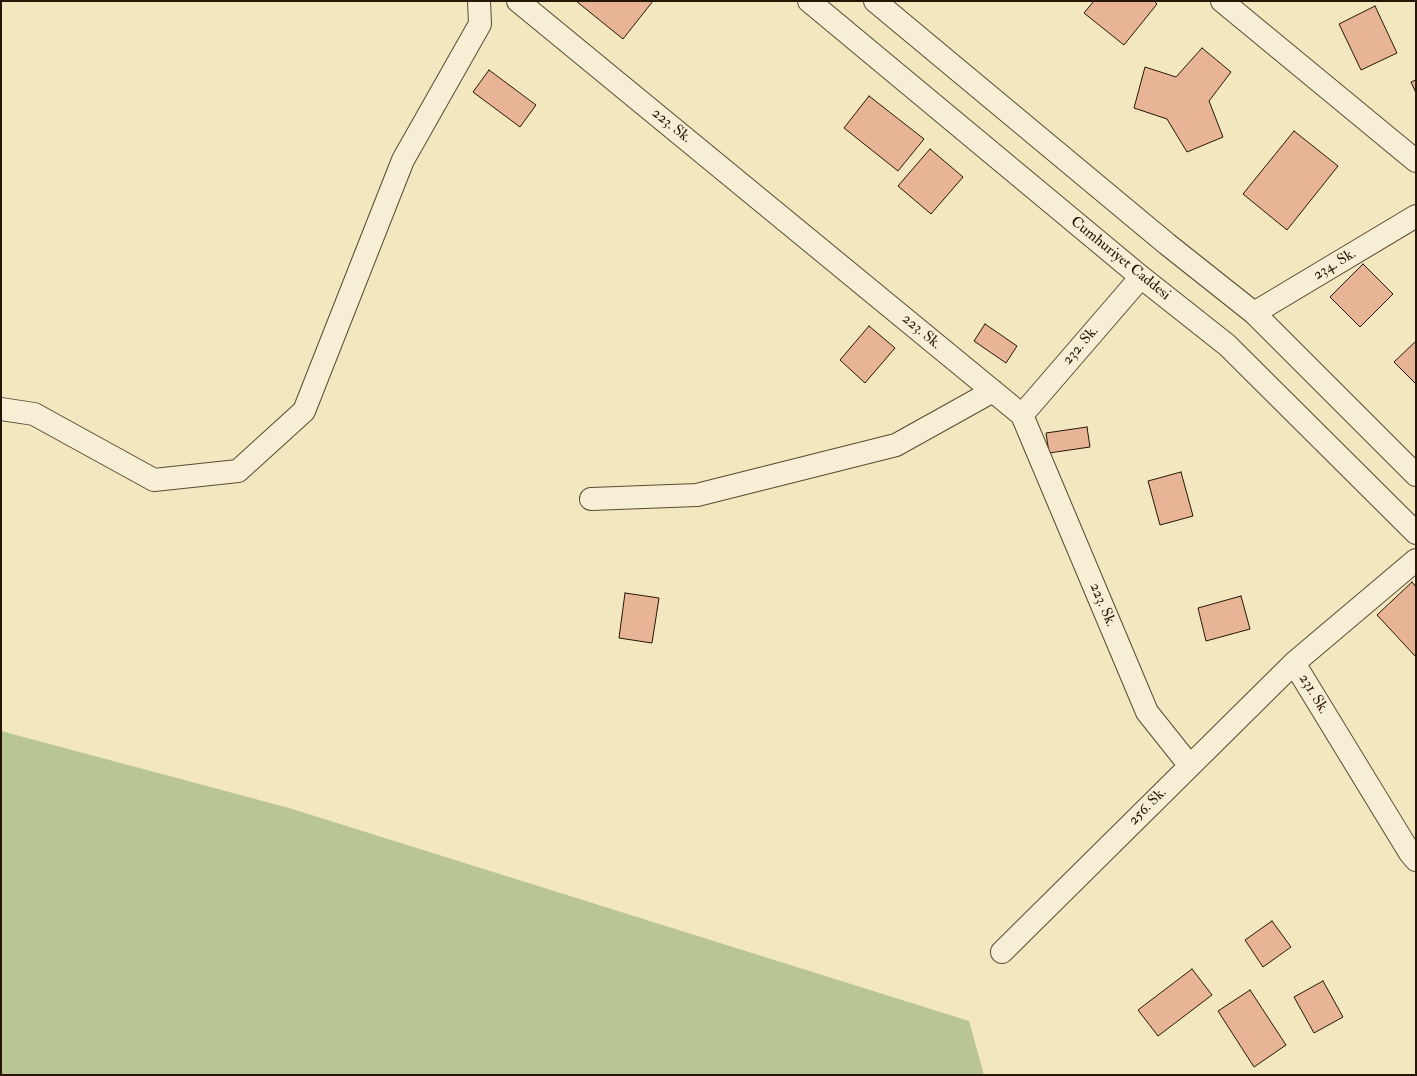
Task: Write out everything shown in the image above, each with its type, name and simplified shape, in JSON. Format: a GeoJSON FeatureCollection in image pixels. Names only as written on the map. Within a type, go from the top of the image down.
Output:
{"type":"FeatureCollection","features":[{"type":"Feature","properties":{"kind":"street"},"geometry":{"type":"LineString","coordinates":[[1,409],[34,414],[154,480],[238,471],[304,411],[403,160],[480,24],[479,1]]}},
{"type":"Feature","properties":{"kind":"street","name":"223. Sk."},"geometry":{"type":"LineString","coordinates":[[518,1],[1022,415],[1147,712],[1190,766]]}},
{"type":"Feature","properties":{"kind":"street","name":"Cumhuriyet Caddesi"},"geometry":{"type":"LineString","coordinates":[[810,1],[1141,277],[1227,345],[1416,533]]}},
{"type":"Feature","properties":{"kind":"street"},"geometry":{"type":"LineString","coordinates":[[875,1],[1167,244],[1254,313],[1416,475]]}},
{"type":"Feature","properties":{"kind":"street"},"geometry":{"type":"LineString","coordinates":[[1222,1],[1416,161]]}},
{"type":"Feature","properties":{"kind":"street","name":"234. Sk."},"geometry":{"type":"LineString","coordinates":[[1254,313],[1416,216]]}},
{"type":"Feature","properties":{"kind":"street","name":"232. Sk."},"geometry":{"type":"LineString","coordinates":[[1022,415],[1141,277]]}},
{"type":"Feature","properties":{"kind":"street"},"geometry":{"type":"LineString","coordinates":[[591,499],[697,495],[896,445],[993,392]]}},
{"type":"Feature","properties":{"kind":"street","name":"231. Sk."},"geometry":{"type":"LineString","coordinates":[[1416,560],[1294,663],[1410,853],[1416,860]]}},
{"type":"Feature","properties":{"kind":"street","name":"256. Sk."},"geometry":{"type":"LineString","coordinates":[[1002,952],[1294,663]]}},
{"type":"Feature","properties":{"kind":"green space"},"geometry":{"type":"Polygon","coordinates":[[[1,731],[289,808],[969,1021],[984,1075],[1,1075],[1,731]]]}},
{"type":"Feature","properties":{"kind":"building"},"geometry":{"type":"Polygon","coordinates":[[[576,1],[653,1],[623,39],[576,1]]]}},
{"type":"Feature","properties":{"kind":"building"},"geometry":{"type":"Polygon","coordinates":[[[1094,1],[1154,1],[1157,4],[1124,45],[1084,13],[1094,1]]]}},
{"type":"Feature","properties":{"kind":"building"},"geometry":{"type":"Polygon","coordinates":[[[1375,6],[1397,53],[1361,70],[1339,24],[1375,6]]]}},
{"type":"Feature","properties":{"kind":"building"},"geometry":{"type":"Polygon","coordinates":[[[1202,48],[1231,72],[1209,101],[1223,137],[1187,152],[1167,119],[1134,108],[1145,67],[1176,77],[1202,48]]]}},
{"type":"Feature","properties":{"kind":"building"},"geometry":{"type":"Polygon","coordinates":[[[489,70],[536,105],[520,127],[473,92],[489,70]]]}},
{"type":"Feature","properties":{"kind":"building"},"geometry":{"type":"Polygon","coordinates":[[[1416,80],[1416,93],[1411,82],[1416,80]]]}},
{"type":"Feature","properties":{"kind":"building"},"geometry":{"type":"Polygon","coordinates":[[[869,96],[924,139],[898,171],[844,128],[869,96]]]}},
{"type":"Feature","properties":{"kind":"building"},"geometry":{"type":"Polygon","coordinates":[[[1294,131],[1338,166],[1287,230],[1243,194],[1294,131]]]}},
{"type":"Feature","properties":{"kind":"building"},"geometry":{"type":"Polygon","coordinates":[[[930,149],[963,177],[931,214],[898,186],[930,149]]]}},
{"type":"Feature","properties":{"kind":"building"},"geometry":{"type":"Polygon","coordinates":[[[1363,264],[1393,294],[1360,327],[1330,297],[1363,264]]]}},
{"type":"Feature","properties":{"kind":"building"},"geometry":{"type":"Polygon","coordinates":[[[985,324],[1017,346],[1006,363],[974,341],[985,324]]]}},
{"type":"Feature","properties":{"kind":"building"},"geometry":{"type":"Polygon","coordinates":[[[869,326],[895,348],[865,383],[840,360],[869,326]]]}},
{"type":"Feature","properties":{"kind":"building"},"geometry":{"type":"Polygon","coordinates":[[[1416,341],[1416,384],[1394,362],[1416,341]]]}},
{"type":"Feature","properties":{"kind":"building"},"geometry":{"type":"Polygon","coordinates":[[[1087,427],[1090,447],[1049,453],[1046,433],[1087,427]]]}},
{"type":"Feature","properties":{"kind":"building"},"geometry":{"type":"Polygon","coordinates":[[[1181,472],[1193,516],[1160,525],[1148,481],[1181,472]]]}},
{"type":"Feature","properties":{"kind":"building"},"geometry":{"type":"Polygon","coordinates":[[[1412,582],[1416,587],[1416,657],[1377,615],[1412,582]]]}},
{"type":"Feature","properties":{"kind":"building"},"geometry":{"type":"Polygon","coordinates":[[[625,593],[659,598],[652,643],[619,638],[625,593]]]}},
{"type":"Feature","properties":{"kind":"building"},"geometry":{"type":"Polygon","coordinates":[[[1241,596],[1250,629],[1206,641],[1198,608],[1241,596]]]}},
{"type":"Feature","properties":{"kind":"building"},"geometry":{"type":"Polygon","coordinates":[[[1272,921],[1291,947],[1263,967],[1245,940],[1272,921]]]}},
{"type":"Feature","properties":{"kind":"building"},"geometry":{"type":"Polygon","coordinates":[[[1192,969],[1212,995],[1158,1036],[1138,1010],[1192,969]]]}},
{"type":"Feature","properties":{"kind":"building"},"geometry":{"type":"Polygon","coordinates":[[[1323,981],[1343,1017],[1314,1033],[1294,997],[1323,981]]]}},
{"type":"Feature","properties":{"kind":"building"},"geometry":{"type":"Polygon","coordinates":[[[1250,990],[1286,1045],[1254,1067],[1218,1011],[1250,990]]]}}]}
